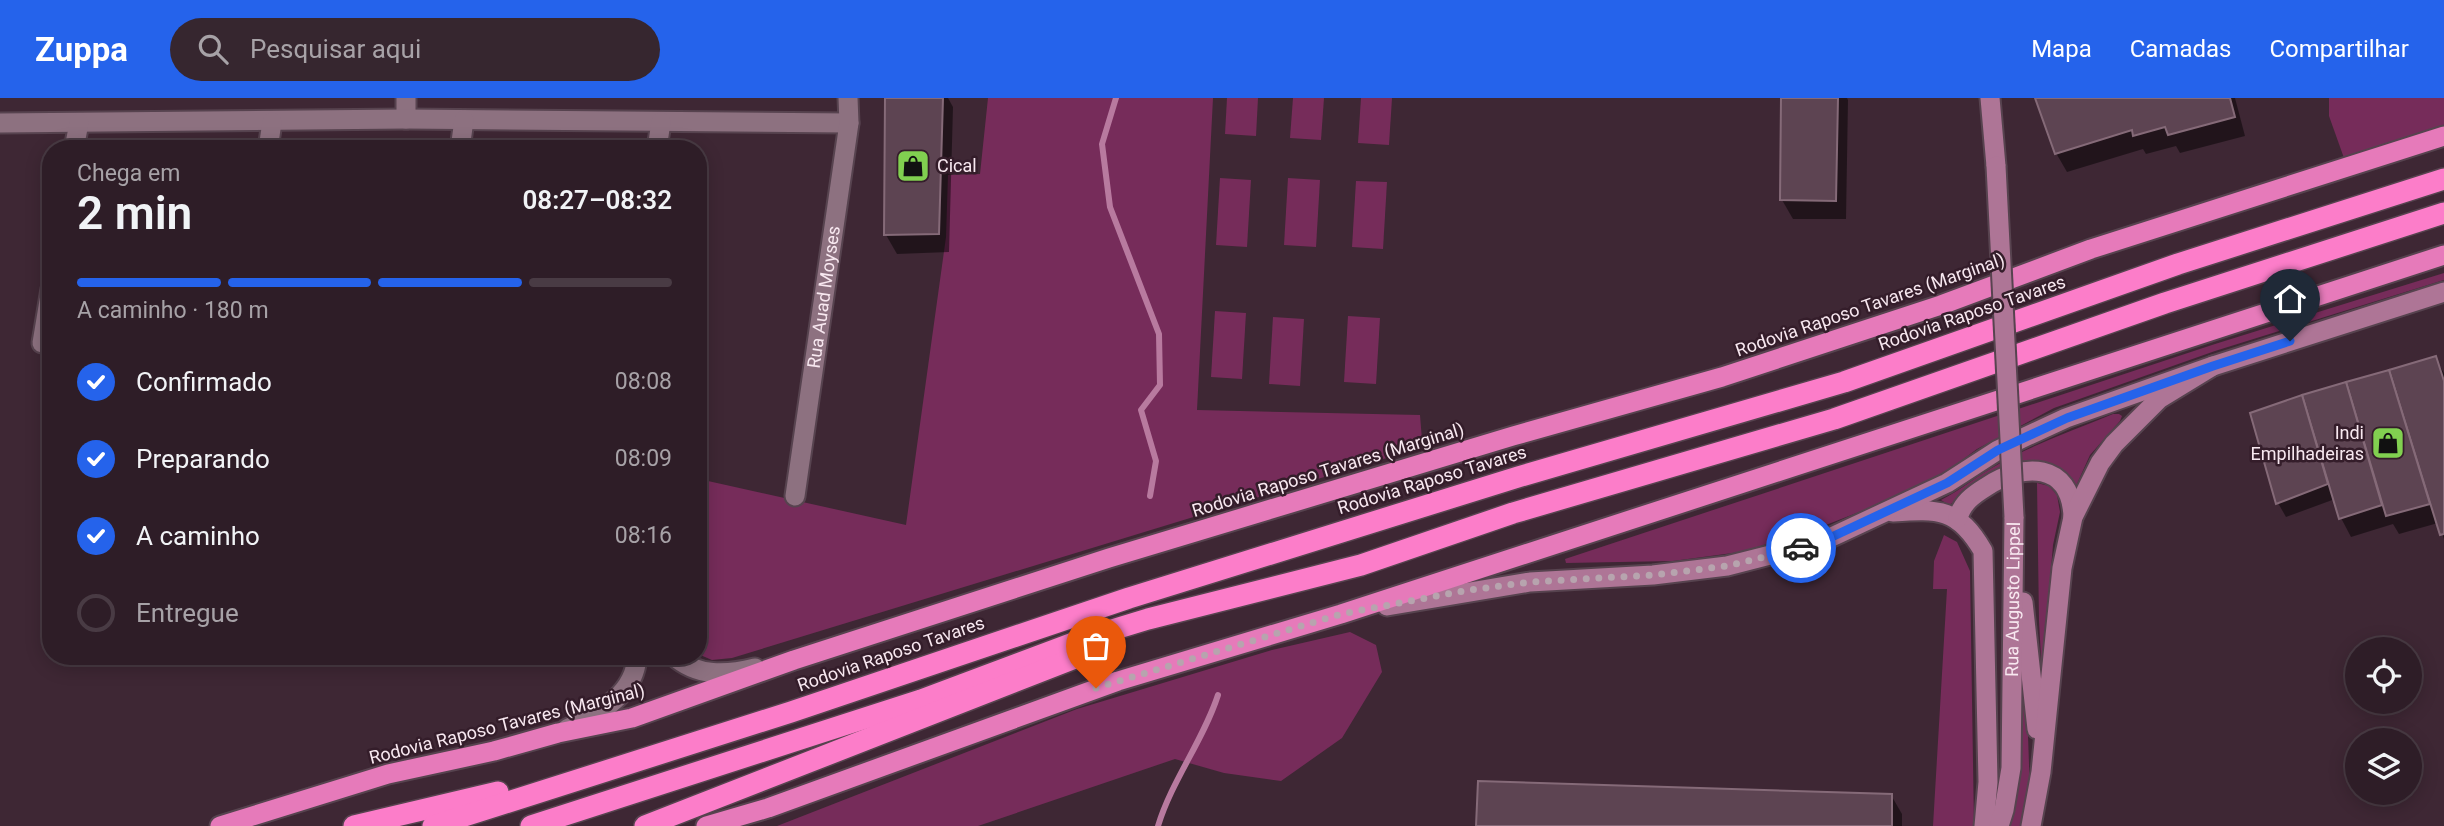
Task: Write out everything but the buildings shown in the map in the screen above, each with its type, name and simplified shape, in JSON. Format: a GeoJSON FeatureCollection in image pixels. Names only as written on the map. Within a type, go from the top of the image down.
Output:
{"type":"FeatureCollection","features":[{"type":"Feature","properties":{"kind":"highway","name":"Rodovia Raposo Tavares (Marginal)"},"geometry":{"type":"LineString","coordinates":[[220,826],[388,774],[632,718],[793,660],[1109,558],[1722,377],[1941,305],[2091,249],[2444,136]]}},
{"type":"Feature","properties":{"kind":"highway","name":"Rodovia Raposo Tavares"},"geometry":{"type":"LineString","coordinates":[[433,826],[1129,598],[1518,477],[1844,382],[2178,264],[2444,179]]}},
{"type":"Feature","properties":{"kind":"highway"},"geometry":{"type":"LineString","coordinates":[[531,826],[921,700],[1089,637],[1148,619],[1361,565],[1513,513],[1834,419],[2165,303],[2444,213]]}},
{"type":"Feature","properties":{"kind":"highway"},"geometry":{"type":"LineString","coordinates":[[706,826],[768,807],[1118,681],[1341,614],[2444,255]]}},
{"type":"Feature","properties":{"kind":"highway"},"geometry":{"type":"LineString","coordinates":[[645,826],[1094,650],[1148,619]]}},
{"type":"Feature","properties":{"kind":"highway"},"geometry":{"type":"LineString","coordinates":[[354,826],[647,758]]}},
{"type":"Feature","properties":{"kind":"main road"},"geometry":{"type":"LineString","coordinates":[[1990,98],[1996,166],[2014,524]]}},
{"type":"Feature","properties":{"kind":"main road","name":"Rua Augusto Lippel"},"geometry":{"type":"LineString","coordinates":[[2031,826],[2041,772],[2062,569],[2073,517],[2100,463],[2130,426],[2160,399],[2213,366],[2444,292]]}},
{"type":"Feature","properties":{"kind":"main road"},"geometry":{"type":"LineString","coordinates":[[1341,614],[1463,591],[1530,582],[1653,575],[1727,566],[1821,542],[1947,483],[1998,450],[2037,431],[2213,366]]}},
{"type":"Feature","properties":{"kind":"main road"},"geometry":{"type":"LineString","coordinates":[[1885,513],[1916,511],[1943,513],[1958,518],[1964,503],[1975,494],[2008,474],[2024,470],[2053,476],[2069,493],[2073,504],[2073,517]]}},
{"type":"Feature","properties":{"kind":"main road","name":"Rua Augusto Lippel"},"geometry":{"type":"LineString","coordinates":[[1958,518],[1970,530],[1983,551],[1985,566],[1988,782],[1983,826]]}},
{"type":"Feature","properties":{"kind":"main road","name":"Rua Augusto Lippel"},"geometry":{"type":"LineString","coordinates":[[2014,524],[2041,772]]}},
{"type":"Feature","properties":{"kind":"main road","name":"Rua Augusto Lippel"},"geometry":{"type":"LineString","coordinates":[[1999,826],[2011,768],[2014,524]]}},
{"type":"Feature","properties":{"kind":"street"},"geometry":{"type":"LineString","coordinates":[[406,98],[406,119]]}},
{"type":"Feature","properties":{"kind":"street","name":"Rua Auad Moyses"},"geometry":{"type":"LineString","coordinates":[[795,496],[849,123],[848,98]]}},
{"type":"Feature","properties":{"kind":"street"},"geometry":{"type":"LineString","coordinates":[[0,123],[406,119],[849,123]]}},
{"type":"Feature","properties":{"kind":"street"},"geometry":{"type":"LineString","coordinates":[[461,140],[464,120]]}},
{"type":"Feature","properties":{"kind":"street"},"geometry":{"type":"LineString","coordinates":[[269,140],[272,122]]}},
{"type":"Feature","properties":{"kind":"street"},"geometry":{"type":"LineString","coordinates":[[659,140],[662,122]]}},
{"type":"Feature","properties":{"kind":"street"},"geometry":{"type":"LineString","coordinates":[[76,140],[79,123]]}},
{"type":"Feature","properties":{"kind":"street"},"geometry":{"type":"LineString","coordinates":[[689,665],[713,673],[737,672],[793,660]]}},
{"type":"Feature","properties":{"kind":"street"},"geometry":{"type":"LineString","coordinates":[[558,733],[620,697],[631,682],[635,665]]}},
{"type":"Feature","properties":{"kind":"shaded area"},"geometry":{"type":"Polygon","coordinates":[[[988,98],[1213,98],[1197,410],[1420,415],[1422,440],[1416,449],[732,658],[712,660],[707,658],[707,481],[906,525],[946,237],[948,175],[980,174],[988,98]]]}},
{"type":"Feature","properties":{"kind":"shaded area"},"geometry":{"type":"Polygon","coordinates":[[[1227,98],[1258,98],[1256,136],[1225,134],[1227,98]]]}},
{"type":"Feature","properties":{"kind":"shaded area"},"geometry":{"type":"Polygon","coordinates":[[[1293,98],[1324,98],[1321,140],[1290,138],[1293,98]]]}},
{"type":"Feature","properties":{"kind":"shaded area"},"geometry":{"type":"Polygon","coordinates":[[[1361,98],[1392,98],[1389,145],[1358,143],[1361,98]]]}},
{"type":"Feature","properties":{"kind":"shaded area"},"geometry":{"type":"Polygon","coordinates":[[[2329,98],[2444,98],[2444,126],[2344,158],[2329,116],[2329,98]]]}},
{"type":"Feature","properties":{"kind":"shaded area"},"geometry":{"type":"Polygon","coordinates":[[[1220,178],[1251,180],[1247,247],[1216,245],[1220,178]]]}},
{"type":"Feature","properties":{"kind":"shaded area"},"geometry":{"type":"Polygon","coordinates":[[[1288,178],[1320,180],[1316,247],[1284,245],[1288,178]]]}},
{"type":"Feature","properties":{"kind":"shaded area"},"geometry":{"type":"Polygon","coordinates":[[[1356,181],[1387,182],[1383,249],[1352,247],[1356,181]]]}},
{"type":"Feature","properties":{"kind":"shaded area"},"geometry":{"type":"Polygon","coordinates":[[[2444,273],[2444,280],[2215,351],[2054,408],[1977,449],[1942,475],[1877,505],[1808,532],[1740,552],[1673,561],[1566,563],[1565,559],[2215,344],[2444,273]]]}},
{"type":"Feature","properties":{"kind":"shaded area"},"geometry":{"type":"Polygon","coordinates":[[[1215,311],[1246,313],[1242,379],[1211,377],[1215,311]]]}},
{"type":"Feature","properties":{"kind":"shaded area"},"geometry":{"type":"Polygon","coordinates":[[[1348,316],[1380,318],[1376,384],[1344,382],[1348,316]]]}},
{"type":"Feature","properties":{"kind":"shaded area"},"geometry":{"type":"Polygon","coordinates":[[[1273,317],[1304,319],[1300,386],[1269,384],[1273,317]]]}},
{"type":"Feature","properties":{"kind":"shaded area"},"geometry":{"type":"Polygon","coordinates":[[[2113,414],[2122,416],[2120,421],[2090,455],[2076,486],[2060,471],[2044,463],[2028,463],[1996,475],[1949,505],[1941,500],[2011,457],[2113,414]]]}},
{"type":"Feature","properties":{"kind":"shaded area"},"geometry":{"type":"Polygon","coordinates":[[[2037,483],[2049,486],[2057,495],[2060,512],[2053,545],[2042,675],[2039,621],[2037,483]]]}},
{"type":"Feature","properties":{"kind":"shaded area"},"geometry":{"type":"Polygon","coordinates":[[[1944,535],[1957,542],[1970,571],[1974,826],[1933,826],[1947,589],[1933,589],[1934,561],[1944,535]]]}},
{"type":"Feature","properties":{"kind":"shaded area"},"geometry":{"type":"Polygon","coordinates":[[[1350,632],[1376,645],[1382,672],[1342,738],[1281,781],[1224,773],[1175,759],[978,826],[777,826],[1077,709],[1272,650],[1350,632]]]}},
{"type":"Feature","properties":{"kind":"shaded area"},"geometry":{"type":"Polygon","coordinates":[[[2022,673],[2026,678],[2030,793],[2023,826],[2005,826],[2019,680],[2022,673]]]}},
{"type":"Feature","properties":{"kind":"waterway"},"geometry":{"type":"LineString","coordinates":[[1116,98],[1102,144],[1110,207],[1159,334],[1160,385],[1141,410],[1156,461],[1150,496]]}},
{"type":"Feature","properties":{"kind":"waterway"},"geometry":{"type":"LineString","coordinates":[[1158,826],[1218,695]]}},
{"type":"Feature","properties":{"kind":"way so far"},"geometry":{"type":"LineString","coordinates":[[1096,688],[1341,614],[1463,591],[1530,582],[1653,575],[1727,566],[1801,548]]}},
{"type":"Feature","properties":{"kind":"place","name":"Cical"},"geometry":{"type":"Point","coordinates":[913,166]}},
{"type":"Feature","properties":{"kind":"place","name":"Indi Empilhadeiras"},"geometry":{"type":"Point","coordinates":[2388,443]}},
{"type":"Feature","properties":{"kind":"route"},"geometry":{"type":"LineString","coordinates":[[1801,548],[1821,542],[1947,483],[1998,450],[2067,418],[2290,341]]}}]}
